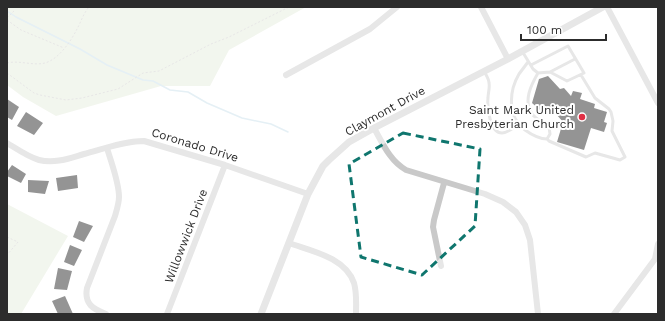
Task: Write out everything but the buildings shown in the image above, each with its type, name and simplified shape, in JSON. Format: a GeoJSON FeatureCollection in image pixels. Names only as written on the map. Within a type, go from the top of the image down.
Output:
{"type":"FeatureCollection","features":[{"type":"Feature","properties":{"kind":"street"},"geometry":{"type":"LineString","coordinates":[[286,75],[370,29],[397,7]]}},
{"type":"Feature","properties":{"kind":"street"},"geometry":{"type":"LineString","coordinates":[[481,7],[508,59]]}},
{"type":"Feature","properties":{"kind":"street","name":"Claymont Drive"},"geometry":{"type":"LineString","coordinates":[[261,314],[308,194],[323,166],[349,142],[508,59],[603,7]]}},
{"type":"Feature","properties":{"kind":"street"},"geometry":{"type":"LineString","coordinates":[[607,7],[658,103]]}},
{"type":"Feature","properties":{"kind":"street"},"geometry":{"type":"LineString","coordinates":[[374,128],[389,156],[401,167],[444,183],[495,198],[510,207],[520,218],[528,232],[531,246],[538,314]]}},
{"type":"Feature","properties":{"kind":"street","name":"Coronado Drive"},"geometry":{"type":"LineString","coordinates":[[7,143],[32,158],[48,162],[62,160],[137,141],[144,141],[225,165],[308,194]]}},
{"type":"Feature","properties":{"kind":"street"},"geometry":{"type":"LineString","coordinates":[[106,314],[96,310],[90,305],[86,294],[118,205],[118,186],[107,148]]}},
{"type":"Feature","properties":{"kind":"street","name":"Willowwick Drive"},"geometry":{"type":"LineString","coordinates":[[167,314],[225,165]]}},
{"type":"Feature","properties":{"kind":"street"},"geometry":{"type":"LineString","coordinates":[[441,266],[433,227],[444,183]]}},
{"type":"Feature","properties":{"kind":"street"},"geometry":{"type":"LineString","coordinates":[[289,242],[333,260],[344,268],[353,281],[355,288],[356,314]]}},
{"type":"Feature","properties":{"kind":"street"},"geometry":{"type":"LineString","coordinates":[[614,314],[655,259],[658,244]]}},
{"type":"Feature","properties":{"kind":"lane"},"geometry":{"type":"LineString","coordinates":[[528,62],[519,74],[513,87],[511,97],[512,111],[519,124],[532,135],[547,139],[554,144],[586,157],[595,153],[620,160],[625,157],[612,131],[613,121],[611,112],[595,98],[582,75],[584,73],[580,65],[568,46],[531,65]]}},
{"type":"Feature","properties":{"kind":"lane"},"geometry":{"type":"LineString","coordinates":[[522,51],[528,62],[538,73]]}},
{"type":"Feature","properties":{"kind":"lane"},"geometry":{"type":"LineString","coordinates":[[538,73],[550,72],[575,59]]}},
{"type":"Feature","properties":{"kind":"lane"},"geometry":{"type":"LineString","coordinates":[[484,71],[489,82],[488,103],[492,126],[500,133],[506,132],[519,124]]}},
{"type":"Feature","properties":{"kind":"lane"},"geometry":{"type":"LineString","coordinates":[[550,72],[567,81],[582,75]]}},
{"type":"Feature","properties":{"kind":"lane"},"geometry":{"type":"LineString","coordinates":[[538,73],[528,96],[529,107],[533,115],[549,127],[550,134],[547,139]]}},
{"type":"Feature","properties":{"kind":"path"},"geometry":{"type":"LineString","coordinates":[[7,63],[45,63],[55,57],[70,40],[78,28],[84,13],[89,7]]}},
{"type":"Feature","properties":{"kind":"path"},"geometry":{"type":"LineString","coordinates":[[7,73],[34,93],[46,97],[66,100],[82,98],[122,87],[143,73],[159,71],[211,44],[235,34],[289,7]]}},
{"type":"Feature","properties":{"kind":"path"},"geometry":{"type":"LineString","coordinates":[[14,11],[7,18],[21,30],[64,48]]}},
{"type":"Feature","properties":{"kind":"path"},"geometry":{"type":"LineString","coordinates":[[7,237],[18,242],[7,255]]}},
{"type":"Feature","properties":{"kind":"highlighted area"},"geometry":{"type":"Polygon","coordinates":[[[403,133],[480,149],[475,226],[422,275],[361,257],[349,164],[403,133]]]}},
{"type":"Feature","properties":{"kind":"green space"},"geometry":{"type":"Polygon","coordinates":[[[7,7],[306,7],[229,50],[210,86],[161,86],[56,116],[23,97],[7,85],[7,7]]]}},
{"type":"Feature","properties":{"kind":"green space"},"geometry":{"type":"Polygon","coordinates":[[[7,204],[68,236],[21,314],[7,314],[7,204]]]}},
{"type":"Feature","properties":{"kind":"waterway"},"geometry":{"type":"LineString","coordinates":[[7,11],[80,49],[107,65],[143,80],[153,81],[170,90],[188,92],[207,103],[242,118],[271,124],[288,132]]}},
{"type":"Feature","properties":{"kind":"place","name":"Saint Mark United Presbyterian Church"},"geometry":{"type":"Point","coordinates":[582,117]}}]}
